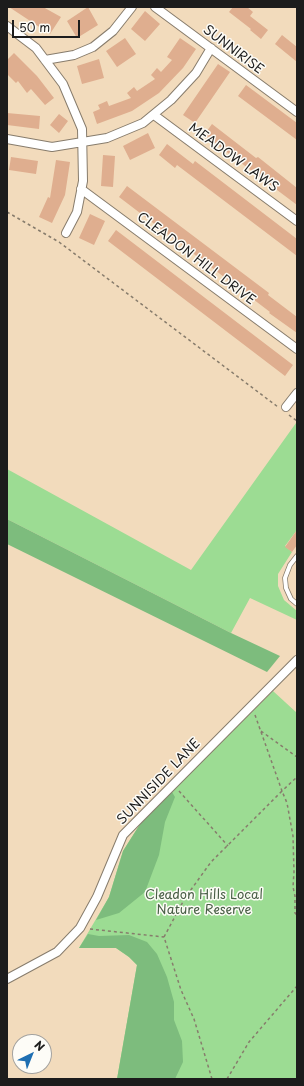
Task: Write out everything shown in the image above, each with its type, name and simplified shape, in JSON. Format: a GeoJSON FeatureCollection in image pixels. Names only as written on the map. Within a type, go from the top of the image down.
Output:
{"type":"FeatureCollection","features":[{"type":"Feature","properties":{"kind":"street"},"geometry":{"type":"LineString","coordinates":[[45,60],[74,55],[93,47],[113,31],[132,7]]}},
{"type":"Feature","properties":{"kind":"street","name":"SUNNIRISE"},"geometry":{"type":"LineString","coordinates":[[155,7],[297,112]]}},
{"type":"Feature","properties":{"kind":"street"},"geometry":{"type":"LineString","coordinates":[[7,26],[36,48],[64,84],[82,129],[82,189],[77,212],[66,233]]}},
{"type":"Feature","properties":{"kind":"street"},"geometry":{"type":"LineString","coordinates":[[7,140],[52,147],[106,138],[143,123],[171,100],[196,73],[211,48]]}},
{"type":"Feature","properties":{"kind":"street","name":"MEADOW LAWS"},"geometry":{"type":"LineString","coordinates":[[154,115],[297,221]]}},
{"type":"Feature","properties":{"kind":"street","name":"CLEADON HILL DRIVE"},"geometry":{"type":"LineString","coordinates":[[82,189],[297,349]]}},
{"type":"Feature","properties":{"kind":"street"},"geometry":{"type":"LineString","coordinates":[[286,411],[297,393]]}},
{"type":"Feature","properties":{"kind":"street","name":"SUNNISIDE LANE"},"geometry":{"type":"LineString","coordinates":[[7,979],[57,952],[80,928],[97,897],[123,835],[172,784],[297,660]]}},
{"type":"Feature","properties":{"kind":"lane"},"geometry":{"type":"LineString","coordinates":[[297,556],[290,565],[285,578],[286,588],[291,599],[297,604]]}},
{"type":"Feature","properties":{"kind":"path"},"geometry":{"type":"LineString","coordinates":[[7,212],[59,242],[286,411],[297,421]]}},
{"type":"Feature","properties":{"kind":"path"},"geometry":{"type":"LineString","coordinates":[[251,705],[287,803],[293,836],[294,872],[292,887],[295,896],[295,913],[297,915]]}},
{"type":"Feature","properties":{"kind":"path"},"geometry":{"type":"LineString","coordinates":[[261,732],[297,758]]}},
{"type":"Feature","properties":{"kind":"path"},"geometry":{"type":"LineString","coordinates":[[212,1079],[194,1019],[181,990],[164,937],[185,898],[211,862],[297,777]]}},
{"type":"Feature","properties":{"kind":"path"},"geometry":{"type":"LineString","coordinates":[[172,784],[228,846]]}},
{"type":"Feature","properties":{"kind":"path"},"geometry":{"type":"LineString","coordinates":[[80,928],[164,937]]}},
{"type":"Feature","properties":{"kind":"path"},"geometry":{"type":"LineString","coordinates":[[227,1079],[249,1042],[297,986]]}},
{"type":"Feature","properties":{"kind":"green space"},"geometry":{"type":"Polygon","coordinates":[[[296,423],[297,530],[285,546],[292,552],[278,574],[278,586],[284,600],[297,611],[297,620],[250,598],[231,633],[7,519],[7,469],[191,570],[296,423]]]}},
{"type":"Feature","properties":{"kind":"green space"},"geometry":{"type":"Polygon","coordinates":[[[7,519],[231,633],[280,656],[267,672],[7,544],[7,519]]]}},
{"type":"Feature","properties":{"kind":"green space","name":"Cleadon Hills Local Nature Reserve"},"geometry":{"type":"Polygon","coordinates":[[[273,691],[297,713],[297,1079],[117,1079],[137,965],[116,948],[79,948],[109,897],[123,851],[142,821],[273,691]]]}},
{"type":"Feature","properties":{"kind":"green space"},"geometry":{"type":"Polygon","coordinates":[[[172,792],[175,797],[165,822],[159,855],[145,892],[119,913],[96,920],[109,897],[123,851],[142,821],[172,792]]]}},
{"type":"Feature","properties":{"kind":"green space"},"geometry":{"type":"Polygon","coordinates":[[[88,934],[99,936],[129,935],[147,942],[157,954],[167,977],[174,1002],[174,1020],[182,1041],[183,1062],[175,1079],[117,1079],[137,965],[116,948],[79,948],[88,934]]]}},
{"type":"Feature","properties":{"kind":"building"},"geometry":{"type":"Polygon","coordinates":[[[9,7],[43,7],[61,17],[50,34],[9,7]]]}},
{"type":"Feature","properties":{"kind":"building"},"geometry":{"type":"Polygon","coordinates":[[[88,7],[98,25],[77,38],[67,21],[88,7]]]}},
{"type":"Feature","properties":{"kind":"building"},"geometry":{"type":"Polygon","coordinates":[[[233,7],[247,7],[253,12],[250,16],[268,30],[261,39],[229,12],[233,7]]]}},
{"type":"Feature","properties":{"kind":"building"},"geometry":{"type":"Polygon","coordinates":[[[145,11],[160,24],[145,41],[131,29],[145,11]]]}},
{"type":"Feature","properties":{"kind":"building"},"geometry":{"type":"Polygon","coordinates":[[[282,35],[297,47],[297,62],[275,44],[282,35]]]}},
{"type":"Feature","properties":{"kind":"building"},"geometry":{"type":"Polygon","coordinates":[[[125,38],[136,54],[117,67],[106,51],[125,38]]]}},
{"type":"Feature","properties":{"kind":"building"},"geometry":{"type":"Polygon","coordinates":[[[180,38],[196,49],[183,68],[159,93],[132,111],[97,124],[93,112],[100,109],[98,105],[107,101],[109,106],[131,98],[127,93],[134,87],[137,91],[155,79],[151,75],[157,68],[161,72],[172,60],[167,57],[180,38]]]}},
{"type":"Feature","properties":{"kind":"building"},"geometry":{"type":"Polygon","coordinates":[[[14,53],[37,76],[54,98],[45,105],[31,89],[27,93],[18,81],[16,83],[7,74],[7,60],[14,53]]]}},
{"type":"Feature","properties":{"kind":"building"},"geometry":{"type":"Polygon","coordinates":[[[99,59],[104,78],[82,84],[77,66],[99,59]]]}},
{"type":"Feature","properties":{"kind":"building"},"geometry":{"type":"Polygon","coordinates":[[[218,64],[230,72],[195,123],[183,115],[218,64]]]}},
{"type":"Feature","properties":{"kind":"building"},"geometry":{"type":"Polygon","coordinates":[[[246,85],[297,123],[297,140],[238,96],[246,85]]]}},
{"type":"Feature","properties":{"kind":"building"},"geometry":{"type":"Polygon","coordinates":[[[7,113],[40,116],[39,129],[7,125],[7,113]]]}},
{"type":"Feature","properties":{"kind":"building"},"geometry":{"type":"Polygon","coordinates":[[[59,114],[68,121],[59,133],[50,125],[59,114]]]}},
{"type":"Feature","properties":{"kind":"building"},"geometry":{"type":"Polygon","coordinates":[[[212,124],[256,158],[258,157],[297,188],[297,205],[204,135],[212,124]]]}},
{"type":"Feature","properties":{"kind":"building"},"geometry":{"type":"Polygon","coordinates":[[[148,133],[155,148],[130,160],[123,146],[148,133]]]}},
{"type":"Feature","properties":{"kind":"building"},"geometry":{"type":"Polygon","coordinates":[[[167,144],[193,164],[195,161],[297,239],[297,256],[177,165],[175,168],[159,155],[167,144]]]}},
{"type":"Feature","properties":{"kind":"building"},"geometry":{"type":"Polygon","coordinates":[[[103,155],[115,156],[113,187],[101,186],[103,155]]]}},
{"type":"Feature","properties":{"kind":"building"},"geometry":{"type":"Polygon","coordinates":[[[11,157],[38,161],[36,174],[9,170],[11,157]]]}},
{"type":"Feature","properties":{"kind":"building"},"geometry":{"type":"Polygon","coordinates":[[[56,160],[70,162],[65,195],[52,223],[39,217],[48,197],[50,198],[56,160]]]}},
{"type":"Feature","properties":{"kind":"building"},"geometry":{"type":"Polygon","coordinates":[[[127,186],[269,293],[268,295],[297,317],[297,333],[119,197],[127,186]]]}},
{"type":"Feature","properties":{"kind":"building"},"geometry":{"type":"Polygon","coordinates":[[[90,214],[105,221],[94,245],[79,238],[90,214]]]}},
{"type":"Feature","properties":{"kind":"building"},"geometry":{"type":"Polygon","coordinates":[[[116,230],[293,365],[285,376],[108,241],[116,230]]]}},
{"type":"Feature","properties":{"kind":"building"},"geometry":{"type":"Polygon","coordinates":[[[297,530],[297,545],[292,552],[285,547],[297,530]]]}}]}
